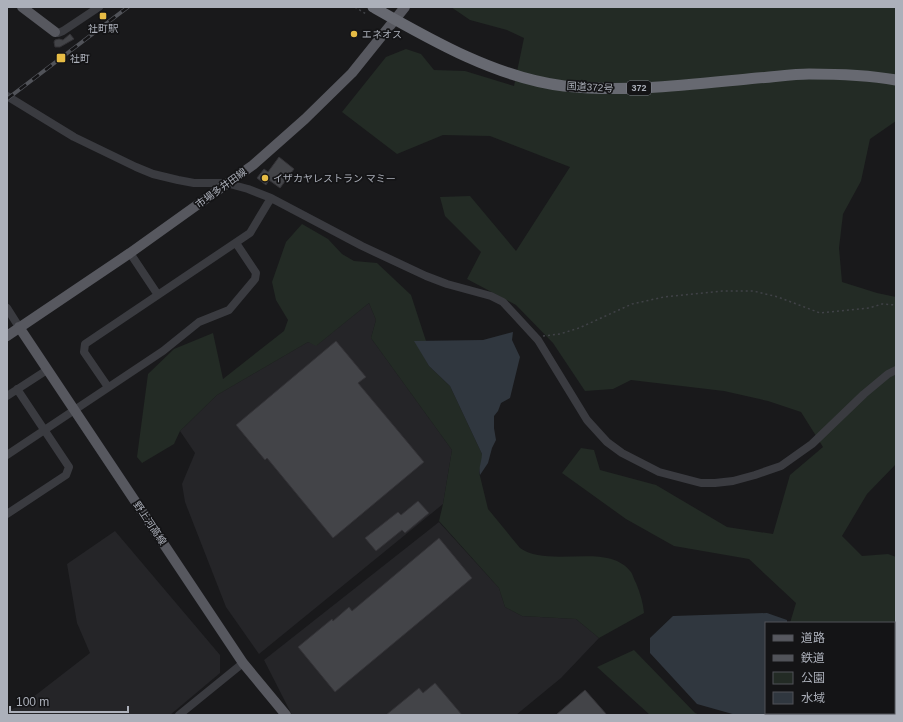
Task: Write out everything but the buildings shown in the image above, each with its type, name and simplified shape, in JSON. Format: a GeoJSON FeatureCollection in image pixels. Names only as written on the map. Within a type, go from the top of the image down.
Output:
{"type":"FeatureCollection","features":[{"type":"Feature","properties":{"kind":"highway","name":"国道372号"},"geometry":{"type":"LineString","coordinates":[[370,11],[395,20],[479,62],[518,76],[565,86],[638,88],[808,74],[875,76],[896,80]]}},
{"type":"Feature","properties":{"kind":"main road"},"geometry":{"type":"LineString","coordinates":[[22,7],[55,32]]}},
{"type":"Feature","properties":{"kind":"main road","name":"市場多井田線"},"geometry":{"type":"LineString","coordinates":[[7,336],[130,253],[253,165],[310,115],[352,73],[405,7]]}},
{"type":"Feature","properties":{"kind":"main road","name":"野上河高線"},"geometry":{"type":"LineString","coordinates":[[19,327],[243,662],[286,715]]}},
{"type":"Feature","properties":{"kind":"street"},"geometry":{"type":"LineString","coordinates":[[55,32],[58,33],[64,31],[99,7]]}},
{"type":"Feature","properties":{"kind":"street"},"geometry":{"type":"LineString","coordinates":[[7,96],[74,137],[111,156],[153,174],[194,183],[226,183],[248,188],[271,198],[362,246],[426,276],[491,296],[503,302],[535,337],[587,420],[607,442],[622,453],[659,472],[701,483],[715,483],[733,481],[780,466],[812,444],[864,394],[888,374],[896,370]]}},
{"type":"Feature","properties":{"kind":"street"},"geometry":{"type":"LineString","coordinates":[[108,387],[84,352],[85,344],[250,233],[271,198]]}},
{"type":"Feature","properties":{"kind":"street"},"geometry":{"type":"LineString","coordinates":[[7,455],[163,351],[199,322],[229,310],[255,279],[256,273],[236,243]]}},
{"type":"Feature","properties":{"kind":"street"},"geometry":{"type":"LineString","coordinates":[[130,253],[158,295]]}},
{"type":"Feature","properties":{"kind":"street"},"geometry":{"type":"LineString","coordinates":[[7,308],[19,327]]}},
{"type":"Feature","properties":{"kind":"street"},"geometry":{"type":"LineString","coordinates":[[7,396],[47,370]]}},
{"type":"Feature","properties":{"kind":"street"},"geometry":{"type":"LineString","coordinates":[[7,514],[66,475],[69,467],[16,389]]}},
{"type":"Feature","properties":{"kind":"street"},"geometry":{"type":"LineString","coordinates":[[179,715],[243,662]]}},
{"type":"Feature","properties":{"kind":"path"},"geometry":{"type":"LineString","coordinates":[[355,7],[370,11]]}},
{"type":"Feature","properties":{"kind":"path"},"geometry":{"type":"LineString","coordinates":[[535,337],[560,334],[579,328],[632,304],[664,297],[722,290],[753,291],[778,297],[820,313],[868,308],[882,304],[896,305]]}},
{"type":"Feature","properties":{"kind":"shaded area"},"geometry":{"type":"Polygon","coordinates":[[[369,303],[376,320],[371,338],[452,450],[443,504],[259,654],[226,607],[185,502],[182,484],[195,453],[180,431],[217,395],[308,342],[317,345],[369,303]]]}},
{"type":"Feature","properties":{"kind":"shaded area"},"geometry":{"type":"Polygon","coordinates":[[[439,522],[499,588],[505,607],[522,616],[576,619],[599,638],[561,678],[516,715],[292,715],[264,660],[439,522]]]}},
{"type":"Feature","properties":{"kind":"shaded area"},"geometry":{"type":"Polygon","coordinates":[[[115,531],[220,655],[220,673],[170,715],[7,715],[7,712],[28,701],[90,653],[77,623],[67,564],[115,531]]]}},
{"type":"Feature","properties":{"kind":"green space"},"geometry":{"type":"Polygon","coordinates":[[[451,7],[896,7],[896,121],[870,139],[861,181],[843,214],[839,248],[842,282],[877,293],[896,297],[896,464],[867,494],[842,536],[862,556],[888,554],[896,557],[896,715],[848,714],[895,714],[895,622],[790,622],[796,603],[749,559],[674,546],[626,519],[562,473],[581,448],[594,450],[600,470],[656,485],[727,527],[773,534],[790,475],[823,447],[801,412],[768,401],[724,391],[631,380],[613,389],[585,391],[553,343],[516,305],[467,279],[481,252],[445,216],[440,197],[470,196],[516,251],[570,167],[490,136],[443,135],[397,154],[342,112],[386,57],[406,49],[421,54],[434,70],[465,71],[514,86],[524,38],[507,30],[470,20],[451,7]]]}},
{"type":"Feature","properties":{"kind":"green space"},"geometry":{"type":"Polygon","coordinates":[[[302,224],[328,239],[342,254],[354,261],[377,263],[411,295],[426,341],[415,341],[429,366],[450,386],[482,454],[479,472],[488,509],[520,548],[532,554],[562,557],[594,556],[608,558],[621,563],[631,572],[640,594],[644,613],[599,638],[576,619],[522,616],[505,607],[499,588],[439,521],[452,450],[371,338],[376,320],[369,303],[316,346],[308,342],[217,395],[180,431],[174,444],[142,463],[137,457],[148,374],[174,349],[213,333],[223,379],[284,331],[288,320],[276,300],[272,282],[286,242],[302,224]]]}},
{"type":"Feature","properties":{"kind":"green space"},"geometry":{"type":"Polygon","coordinates":[[[634,650],[695,713],[700,715],[650,715],[597,667],[634,650]]]}},
{"type":"Feature","properties":{"kind":"water"},"geometry":{"type":"Polygon","coordinates":[[[513,332],[512,340],[520,357],[510,398],[501,403],[494,416],[496,440],[488,463],[480,475],[479,470],[482,454],[450,386],[429,366],[414,341],[483,340],[513,332]]]}},
{"type":"Feature","properties":{"kind":"water"},"geometry":{"type":"Polygon","coordinates":[[[767,613],[787,620],[787,622],[765,622],[765,714],[850,715],[736,715],[697,704],[650,653],[650,638],[673,616],[767,613]]]}},
{"type":"Feature","properties":{"kind":"railway"},"geometry":{"type":"LineString","coordinates":[[7,99],[128,7]]}},
{"type":"Feature","properties":{"kind":"place","name":"社町駅"},"geometry":{"type":"Point","coordinates":[103,16]}},
{"type":"Feature","properties":{"kind":"place","name":"エネオス"},"geometry":{"type":"Point","coordinates":[354,34]}},
{"type":"Feature","properties":{"kind":"place","name":"社町"},"geometry":{"type":"Point","coordinates":[61,58]}},
{"type":"Feature","properties":{"kind":"place","name":"イザカヤレストラン マミー"},"geometry":{"type":"Point","coordinates":[265,178]}}]}
